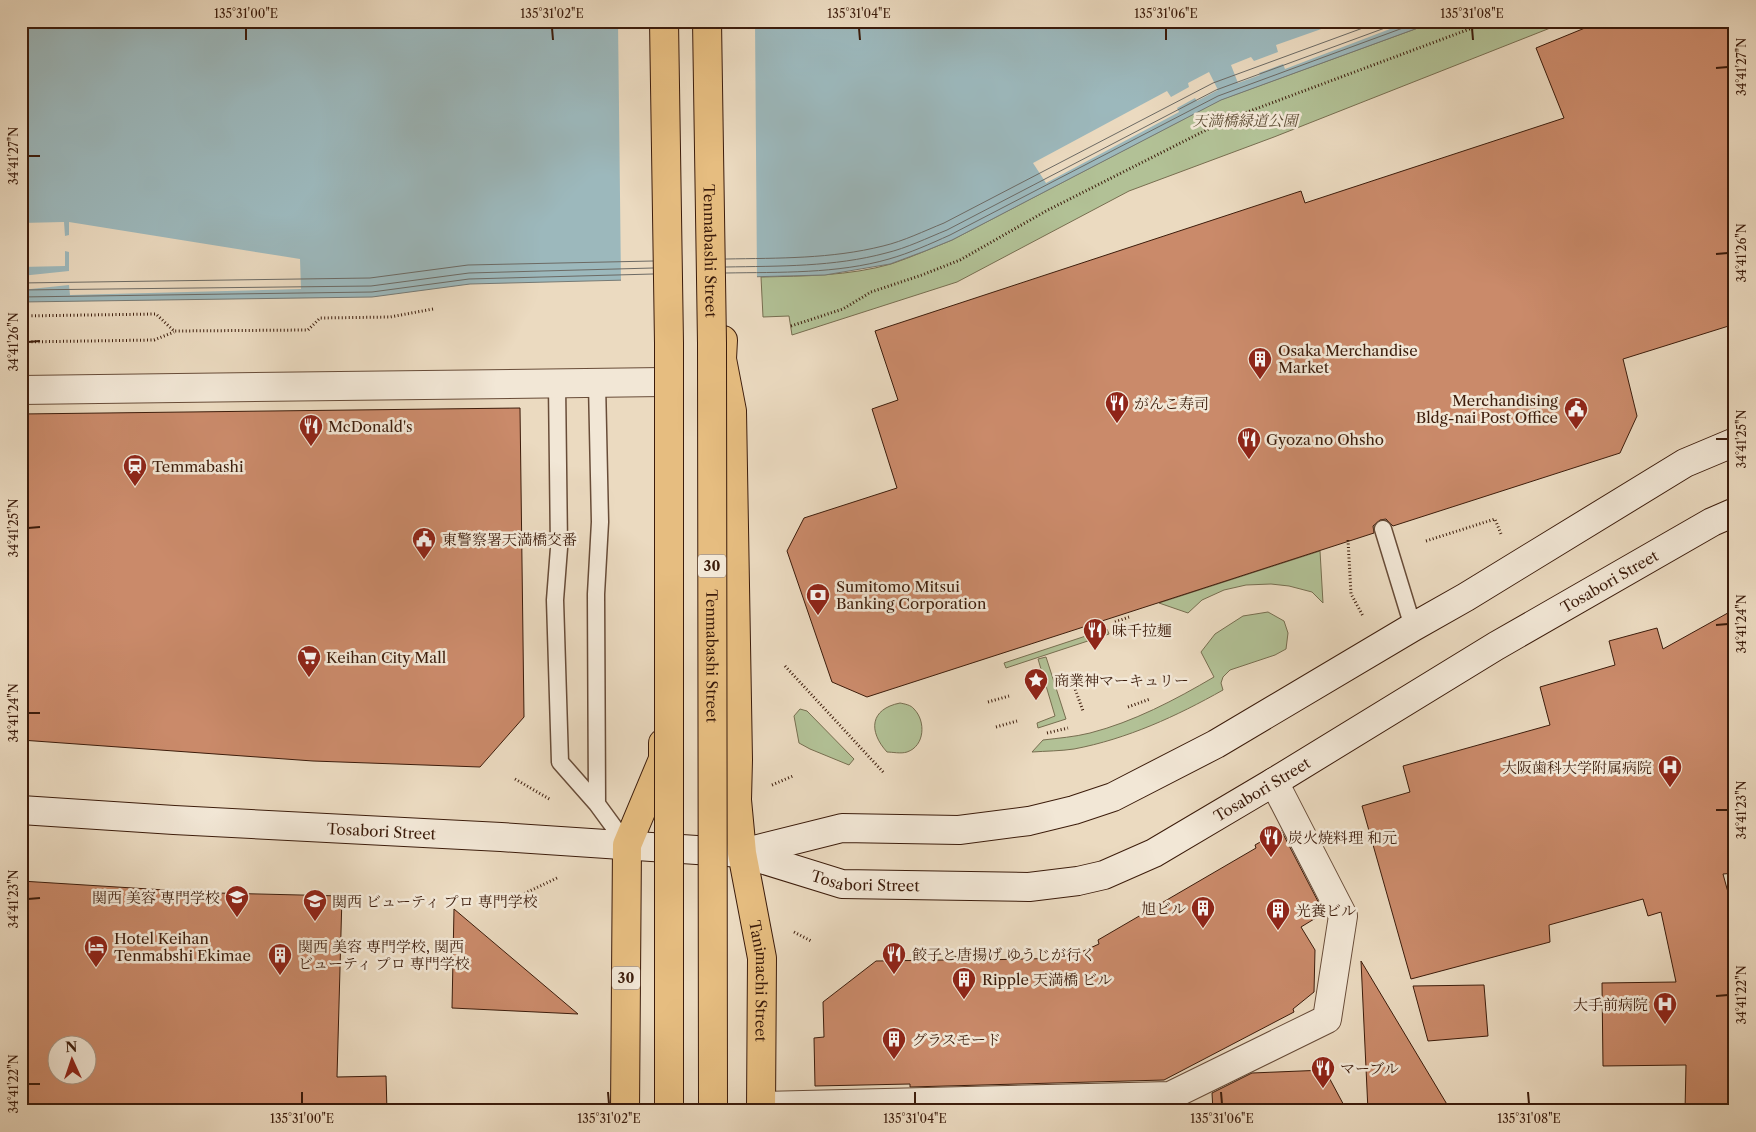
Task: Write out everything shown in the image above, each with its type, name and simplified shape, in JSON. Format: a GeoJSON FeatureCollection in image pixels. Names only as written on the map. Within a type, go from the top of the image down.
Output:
{"type":"FeatureCollection","features":[{"type":"Feature","properties":{"kind":"main road","name":"30"},"geometry":{"type":"LineString","coordinates":[[625,1111],[626,845],[663,760],[663,323],[657,21]]}},
{"type":"Feature","properties":{"kind":"main road"},"geometry":{"type":"LineString","coordinates":[[664,21],[669,343],[669,1111]]}},
{"type":"Feature","properties":{"kind":"main road","name":"Tenmabashi Street"},"geometry":{"type":"LineString","coordinates":[[707,21],[712,343],[713,1111]]}},
{"type":"Feature","properties":{"kind":"main road","name":"Tenmabashi Street"},"geometry":{"type":"LineString","coordinates":[[717,21],[723,320],[722,360],[732,411],[738,760],[737,800],[742,853]]}},
{"type":"Feature","properties":{"kind":"main road"},"geometry":{"type":"LineString","coordinates":[[21,390],[663,382]]}},
{"type":"Feature","properties":{"kind":"main road","name":"Tosabori Street"},"geometry":{"type":"LineString","coordinates":[[742,853],[842,828],[958,830],[1029,821],[1074,810],[1113,797],[1216,744],[1466,597],[1685,463],[1735,442]]}},
{"type":"Feature","properties":{"kind":"main road","name":"Tosabori Street"},"geometry":{"type":"LineString","coordinates":[[21,810],[501,837],[742,853],[842,884],[1029,887],[1104,875],[1154,853],[1496,646],[1712,522],[1735,512]]}},
{"type":"Feature","properties":{"kind":"main road"},"geometry":{"type":"LineString","coordinates":[[761,1109],[1170,1096],[1327,1019],[1343,916],[1274,782]]}},
{"type":"Feature","properties":{"kind":"main road","name":"Tanimachi Street"},"geometry":{"type":"LineString","coordinates":[[742,853],[762,958],[761,1109]]}},
{"type":"Feature","properties":{"kind":"lane"},"geometry":{"type":"LineString","coordinates":[[597,383],[600,522],[596,594],[597,804]]}},
{"type":"Feature","properties":{"kind":"lane"},"geometry":{"type":"LineString","coordinates":[[556,384],[559,548],[555,600],[560,762],[597,804],[626,845]]}},
{"type":"Feature","properties":{"kind":"lane"},"geometry":{"type":"LineString","coordinates":[[1383,529],[1413,627]]}},
{"type":"Feature","properties":{"kind":"path"},"geometry":{"type":"LineString","coordinates":[[791,326],[843,309],[871,292],[960,260],[1046,211],[1226,120],[1491,21]]}},
{"type":"Feature","properties":{"kind":"path"},"geometry":{"type":"LineString","coordinates":[[21,342],[154,340],[174,331],[308,330],[320,318],[390,317],[433,308]]}},
{"type":"Feature","properties":{"kind":"path"},"geometry":{"type":"LineString","coordinates":[[21,316],[156,314],[174,331]]}},
{"type":"Feature","properties":{"kind":"path"},"geometry":{"type":"LineString","coordinates":[[1426,541],[1495,519],[1502,537]]}},
{"type":"Feature","properties":{"kind":"path"},"geometry":{"type":"LineString","coordinates":[[1348,540],[1351,594],[1364,616]]}},
{"type":"Feature","properties":{"kind":"path"},"geometry":{"type":"LineString","coordinates":[[1115,622],[1129,618]]}},
{"type":"Feature","properties":{"kind":"path"},"geometry":{"type":"LineString","coordinates":[[786,666],[884,773]]}},
{"type":"Feature","properties":{"kind":"path"},"geometry":{"type":"LineString","coordinates":[[1073,683],[1082,711]]}},
{"type":"Feature","properties":{"kind":"path"},"geometry":{"type":"LineString","coordinates":[[988,702],[1010,696]]}},
{"type":"Feature","properties":{"kind":"path"},"geometry":{"type":"LineString","coordinates":[[1128,707],[1150,699]]}},
{"type":"Feature","properties":{"kind":"path"},"geometry":{"type":"LineString","coordinates":[[996,727],[1017,721]]}},
{"type":"Feature","properties":{"kind":"path"},"geometry":{"type":"LineString","coordinates":[[1047,733],[1068,728]]}},
{"type":"Feature","properties":{"kind":"green space","name":"天満橋緑道公園"},"geometry":{"type":"Polygon","coordinates":[[[1437,21],[1568,21],[1274,137],[1129,191],[957,282],[792,335],[789,316],[763,317],[761,277],[810,276],[859,271],[891,264],[907,258],[952,240],[1220,100],[1437,21]]]}},
{"type":"Feature","properties":{"kind":"green space"},"geometry":{"type":"Polygon","coordinates":[[[1320,551],[1323,603],[1312,592],[1271,584],[1246,585],[1224,590],[1202,600],[1188,613],[1159,603],[1320,551]]]}},
{"type":"Feature","properties":{"kind":"green space"},"geometry":{"type":"Polygon","coordinates":[[[1268,612],[1284,621],[1288,633],[1286,649],[1275,655],[1230,670],[1223,677],[1221,683],[1223,690],[1188,709],[1132,733],[1074,749],[1032,752],[1043,740],[1090,733],[1138,717],[1214,677],[1201,652],[1215,634],[1243,616],[1268,612]]]}},
{"type":"Feature","properties":{"kind":"green space"},"geometry":{"type":"Polygon","coordinates":[[[1107,629],[1109,634],[1006,668],[1004,663],[1107,629]]]}},
{"type":"Feature","properties":{"kind":"green space"},"geometry":{"type":"Polygon","coordinates":[[[1046,657],[1066,719],[1038,728],[1037,723],[1055,716],[1038,659],[1046,657]]]}},
{"type":"Feature","properties":{"kind":"green space"},"geometry":{"type":"Polygon","coordinates":[[[900,703],[908,705],[918,714],[922,733],[913,749],[899,753],[887,752],[877,736],[875,722],[883,710],[900,703]]]}},
{"type":"Feature","properties":{"kind":"green space"},"geometry":{"type":"Polygon","coordinates":[[[800,709],[807,711],[854,759],[849,765],[799,743],[794,716],[800,709]]]}},
{"type":"Feature","properties":{"kind":"water"},"geometry":{"type":"Polygon","coordinates":[[[21,21],[1437,21],[1221,100],[952,240],[890,264],[825,275],[470,284],[372,297],[21,302],[21,21]]]}},
{"type":"Feature","properties":{"kind":"pier"},"geometry":{"type":"Polygon","coordinates":[[[618,21],[755,21],[757,280],[621,282],[618,21]]]}},
{"type":"Feature","properties":{"kind":"pier"},"geometry":{"type":"Polygon","coordinates":[[[1344,21],[1411,21],[1285,69],[1283,64],[1238,83],[1231,65],[1251,57],[1254,61],[1278,52],[1276,45],[1344,21]]]}},
{"type":"Feature","properties":{"kind":"pier"},"geometry":{"type":"Polygon","coordinates":[[[1209,72],[1218,90],[1197,101],[1195,98],[1177,108],[1179,112],[1046,183],[1033,163],[1167,91],[1171,97],[1189,87],[1188,83],[1209,72]]]}},
{"type":"Feature","properties":{"kind":"pier"},"geometry":{"type":"Polygon","coordinates":[[[64,222],[65,236],[69,235],[69,222],[300,259],[301,289],[70,295],[69,285],[21,290],[21,276],[69,271],[69,252],[65,251],[65,266],[21,267],[21,223],[64,222]]]}},
{"type":"Feature","properties":{"kind":"building","name":"Osaka Merchandise Market"},"geometry":{"type":"Polygon","coordinates":[[[1602,21],[1735,21],[1735,324],[1623,359],[1637,416],[1620,453],[1393,526],[1386,519],[1380,520],[1373,526],[1374,533],[867,697],[832,682],[787,551],[804,518],[897,488],[872,409],[898,400],[875,331],[1301,191],[1305,203],[1564,118],[1536,48],[1602,21]]]}},
{"type":"Feature","properties":{"kind":"building"},"geometry":{"type":"Polygon","coordinates":[[[520,408],[524,717],[480,767],[313,761],[21,740],[21,414],[520,408]]]}},
{"type":"Feature","properties":{"kind":"building"},"geometry":{"type":"Polygon","coordinates":[[[1735,609],[1735,873],[1723,874],[1735,918],[1735,1111],[1685,1111],[1686,1065],[1603,1066],[1602,983],[1676,982],[1661,912],[1648,916],[1643,899],[1549,925],[1550,942],[1411,979],[1362,806],[1410,792],[1403,766],[1550,725],[1540,687],[1615,665],[1609,641],[1657,628],[1663,649],[1735,609]]]}},
{"type":"Feature","properties":{"kind":"building"},"geometry":{"type":"Polygon","coordinates":[[[1281,830],[1324,913],[1301,927],[1315,950],[1314,992],[1293,1009],[1294,1012],[1164,1080],[910,1087],[910,1084],[815,1086],[814,1038],[824,1037],[823,1002],[876,961],[945,960],[945,957],[981,956],[981,960],[1068,958],[1099,944],[1098,940],[1256,848],[1255,845],[1281,830]]]}},
{"type":"Feature","properties":{"kind":"building"},"geometry":{"type":"Polygon","coordinates":[[[21,881],[181,891],[217,891],[217,893],[342,896],[337,1077],[386,1076],[387,1111],[158,1111],[158,1105],[68,1106],[68,1111],[21,1111],[21,881]]]}},
{"type":"Feature","properties":{"kind":"building"},"geometry":{"type":"Polygon","coordinates":[[[454,909],[578,1014],[452,1008],[454,909]]]}},
{"type":"Feature","properties":{"kind":"building"},"geometry":{"type":"Polygon","coordinates":[[[1361,961],[1451,1111],[1368,1111],[1361,961]]]}},
{"type":"Feature","properties":{"kind":"building"},"geometry":{"type":"Polygon","coordinates":[[[1484,985],[1488,1036],[1428,1041],[1413,986],[1484,985]]]}},
{"type":"Feature","properties":{"kind":"building"},"geometry":{"type":"Polygon","coordinates":[[[1325,1070],[1347,1111],[1213,1111],[1212,1093],[1252,1073],[1325,1070]]]}},
{"type":"Feature","properties":{"kind":"place","name":"Osaka Merchandise Market"},"geometry":{"type":"Point","coordinates":[1260,380]}},
{"type":"Feature","properties":{"kind":"place","name":"がんこ寿司"},"geometry":{"type":"Point","coordinates":[1117,424]}},
{"type":"Feature","properties":{"kind":"place","name":"Merchandising Bldg-nai Post Office"},"geometry":{"type":"Point","coordinates":[1576,430]}},
{"type":"Feature","properties":{"kind":"place","name":"McDonald's"},"geometry":{"type":"Point","coordinates":[311,447]}},
{"type":"Feature","properties":{"kind":"place","name":"Gyoza no Ohsho"},"geometry":{"type":"Point","coordinates":[1249,460]}},
{"type":"Feature","properties":{"kind":"place","name":"Temmabashi"},"geometry":{"type":"Point","coordinates":[135,487]}},
{"type":"Feature","properties":{"kind":"place","name":"東警察署天満橋交番"},"geometry":{"type":"Point","coordinates":[424,560]}},
{"type":"Feature","properties":{"kind":"place","name":"Sumitomo Mitsui Banking Corporation"},"geometry":{"type":"Point","coordinates":[818,616]}},
{"type":"Feature","properties":{"kind":"place","name":"味千拉麺"},"geometry":{"type":"Point","coordinates":[1095,651]}},
{"type":"Feature","properties":{"kind":"place","name":"Keihan City Mall"},"geometry":{"type":"Point","coordinates":[309,678]}},
{"type":"Feature","properties":{"kind":"place","name":"商業神マーキュリー"},"geometry":{"type":"Point","coordinates":[1036,701]}},
{"type":"Feature","properties":{"kind":"place","name":"大阪歯科大学附属病院"},"geometry":{"type":"Point","coordinates":[1670,788]}},
{"type":"Feature","properties":{"kind":"place","name":"炭火焼料理 和元"},"geometry":{"type":"Point","coordinates":[1271,858]}},
{"type":"Feature","properties":{"kind":"place","name":"関西 美容 専門学校"},"geometry":{"type":"Point","coordinates":[237,918]}},
{"type":"Feature","properties":{"kind":"place","name":"関西 ビューティ プロ 専門学校"},"geometry":{"type":"Point","coordinates":[315,922]}},
{"type":"Feature","properties":{"kind":"place","name":"旭ビル"},"geometry":{"type":"Point","coordinates":[1203,929]}},
{"type":"Feature","properties":{"kind":"place","name":"光養ビル"},"geometry":{"type":"Point","coordinates":[1278,931]}},
{"type":"Feature","properties":{"kind":"place","name":"Hotel Keihan Tenmabshi Ekimae"},"geometry":{"type":"Point","coordinates":[96,968]}},
{"type":"Feature","properties":{"kind":"place","name":"餃子と唐揚げ ゆうじが行く"},"geometry":{"type":"Point","coordinates":[894,975]}},
{"type":"Feature","properties":{"kind":"place","name":"関西 美容 専門学校, 関西 ビューティ プロ 専門学校"},"geometry":{"type":"Point","coordinates":[280,976]}},
{"type":"Feature","properties":{"kind":"place","name":"Ripple 天満橋 ビル"},"geometry":{"type":"Point","coordinates":[964,1000]}},
{"type":"Feature","properties":{"kind":"place","name":"大手前病院"},"geometry":{"type":"Point","coordinates":[1665,1025]}},
{"type":"Feature","properties":{"kind":"place","name":"グラスモード"},"geometry":{"type":"Point","coordinates":[894,1060]}},
{"type":"Feature","properties":{"kind":"place","name":"マーブル"},"geometry":{"type":"Point","coordinates":[1323,1089]}}]}
